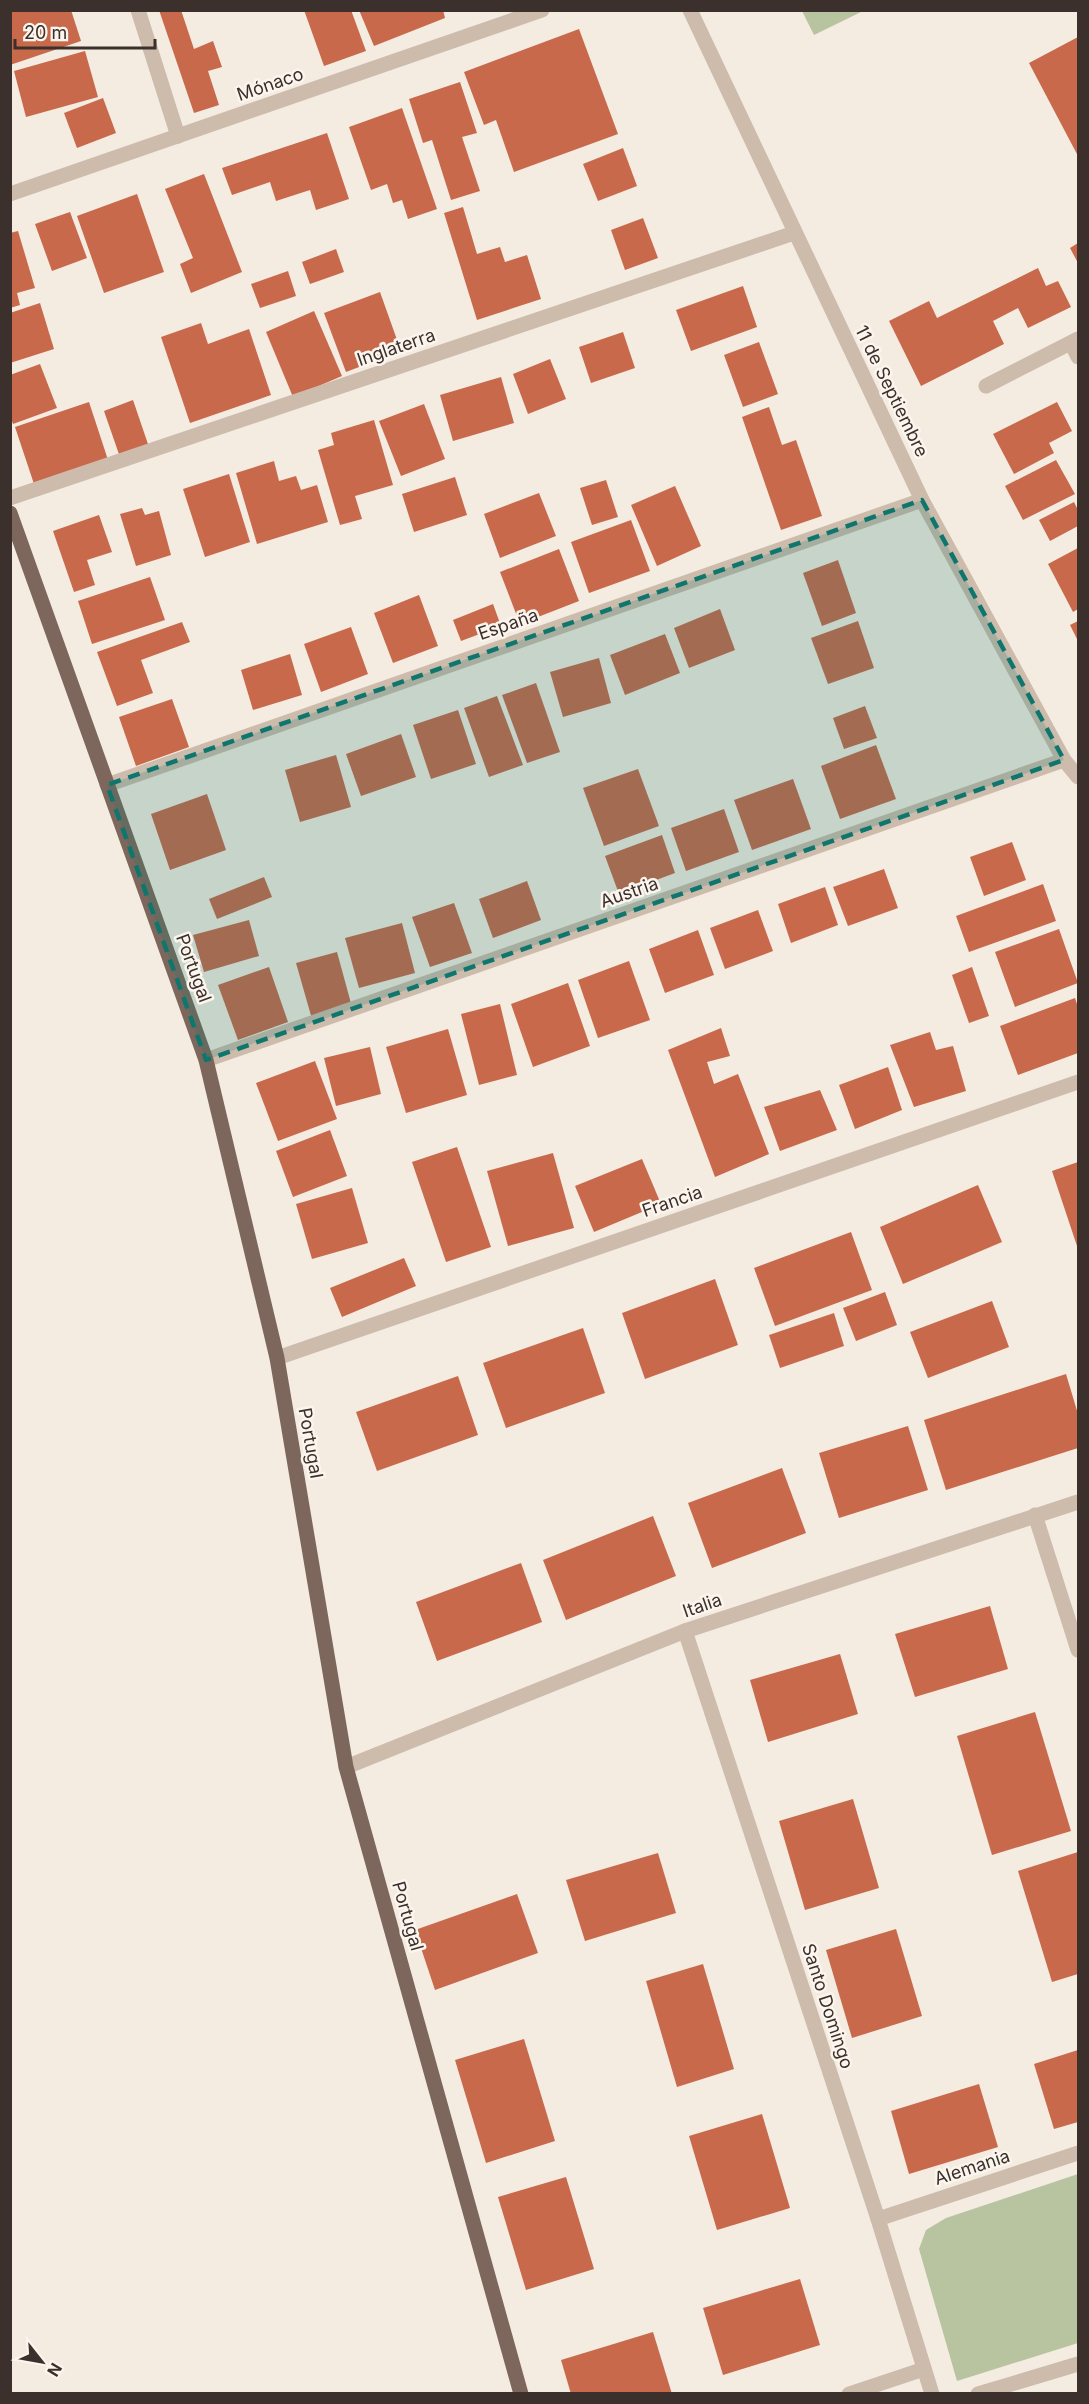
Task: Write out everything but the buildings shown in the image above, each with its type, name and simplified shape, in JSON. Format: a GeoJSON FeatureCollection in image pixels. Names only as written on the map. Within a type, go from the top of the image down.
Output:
{"type":"FeatureCollection","features":[{"type":"Feature","properties":{"kind":"main road","name":"Portugal"},"geometry":{"type":"LineString","coordinates":[[10,513],[206,1060],[277,1358],[346,1767],[521,2394]]}},
{"type":"Feature","properties":{"kind":"street"},"geometry":{"type":"LineString","coordinates":[[138,10],[178,136]]}},
{"type":"Feature","properties":{"kind":"street","name":"Mónaco"},"geometry":{"type":"LineString","coordinates":[[10,194],[542,10]]}},
{"type":"Feature","properties":{"kind":"street","name":"11 de Septiembre"},"geometry":{"type":"LineString","coordinates":[[690,10],[794,234],[922,500],[1064,760],[1078,777]]}},
{"type":"Feature","properties":{"kind":"street","name":"Inglaterra"},"geometry":{"type":"LineString","coordinates":[[10,498],[794,234]]}},
{"type":"Feature","properties":{"kind":"street"},"geometry":{"type":"LineString","coordinates":[[986,386],[1075,341],[1078,357]]}},
{"type":"Feature","properties":{"kind":"street","name":"España"},"geometry":{"type":"LineString","coordinates":[[107,785],[922,500]]}},
{"type":"Feature","properties":{"kind":"street","name":"Austria"},"geometry":{"type":"LineString","coordinates":[[206,1060],[1064,760]]}},
{"type":"Feature","properties":{"kind":"street","name":"Francia"},"geometry":{"type":"LineString","coordinates":[[277,1358],[1078,1082]]}},
{"type":"Feature","properties":{"kind":"street","name":"Italia"},"geometry":{"type":"LineString","coordinates":[[346,1767],[685,1631],[1078,1502]]}},
{"type":"Feature","properties":{"kind":"street"},"geometry":{"type":"LineString","coordinates":[[1035,1515],[1078,1650]]}},
{"type":"Feature","properties":{"kind":"street","name":"Santo Domingo"},"geometry":{"type":"LineString","coordinates":[[685,1631],[878,2219],[932,2394]]}},
{"type":"Feature","properties":{"kind":"street","name":"Alemania"},"geometry":{"type":"LineString","coordinates":[[878,2219],[1078,2153]]}},
{"type":"Feature","properties":{"kind":"street"},"geometry":{"type":"LineString","coordinates":[[978,2394],[1078,2364]]}},
{"type":"Feature","properties":{"kind":"street"},"geometry":{"type":"LineString","coordinates":[[849,2394],[924,2369]]}},
{"type":"Feature","properties":{"kind":"highlighted area"},"geometry":{"type":"Polygon","coordinates":[[[922,500],[1064,760],[206,1060],[107,785],[922,500]]]}},
{"type":"Feature","properties":{"kind":"green space"},"geometry":{"type":"Polygon","coordinates":[[[802,11],[863,11],[814,35],[802,11]]]}},
{"type":"Feature","properties":{"kind":"green space"},"geometry":{"type":"Polygon","coordinates":[[[1078,2174],[1078,2343],[957,2381],[919,2249],[926,2230],[946,2218],[1078,2174]]]}}]}
